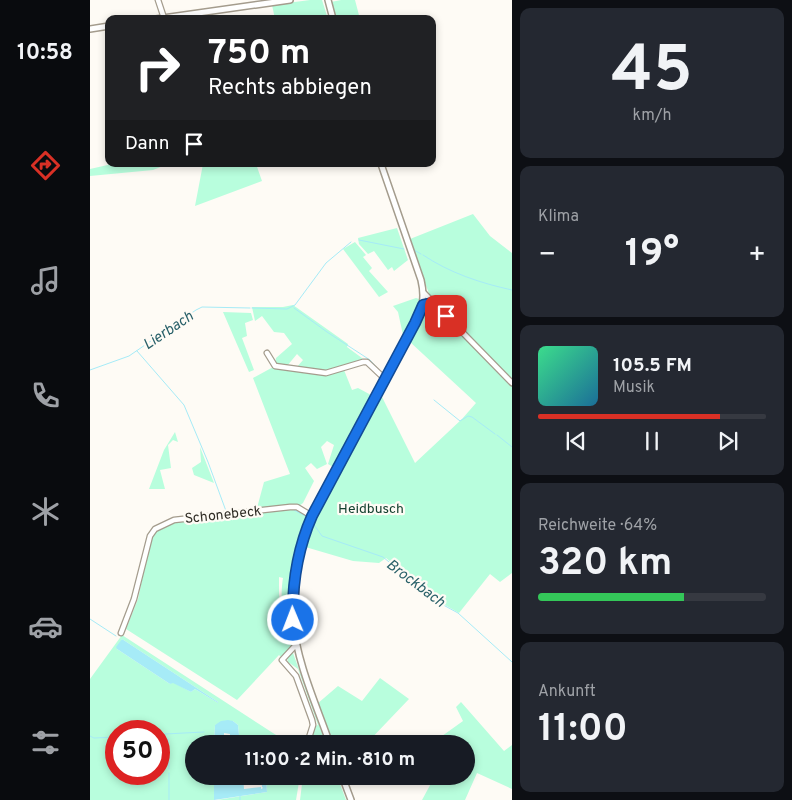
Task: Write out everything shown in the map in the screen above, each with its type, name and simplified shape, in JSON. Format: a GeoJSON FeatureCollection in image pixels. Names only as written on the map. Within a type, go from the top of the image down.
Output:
{"type":"FeatureCollection","features":[{"type":"Feature","properties":{"kind":"main road"},"geometry":{"type":"LineString","coordinates":[[185,15],[290,0]]}},
{"type":"Feature","properties":{"kind":"main road"},"geometry":{"type":"LineString","coordinates":[[328,0],[332,15]]}},
{"type":"Feature","properties":{"kind":"main road"},"geometry":{"type":"LineString","coordinates":[[90,29],[105,27]]}},
{"type":"Feature","properties":{"kind":"main road"},"geometry":{"type":"LineString","coordinates":[[327,735],[297,646],[293,605],[294,576],[301,545],[312,516],[423,305],[424,293],[383,167]]}},
{"type":"Feature","properties":{"kind":"main road"},"geometry":{"type":"LineString","coordinates":[[345,785],[351,800]]}},
{"type":"Feature","properties":{"kind":"street"},"geometry":{"type":"LineString","coordinates":[[158,0],[163,15]]}},
{"type":"Feature","properties":{"kind":"street"},"geometry":{"type":"LineString","coordinates":[[424,293],[512,383]]}},
{"type":"Feature","properties":{"kind":"street"},"geometry":{"type":"LineString","coordinates":[[423,305],[433,303]]}},
{"type":"Feature","properties":{"kind":"street"},"geometry":{"type":"LineString","coordinates":[[267,353],[275,366],[326,373],[367,362],[385,379]]}},
{"type":"Feature","properties":{"kind":"street","name":"Schonebeck"},"geometry":{"type":"LineString","coordinates":[[121,633],[134,599],[150,536],[155,530],[174,520],[290,507],[297,508],[312,516]]}},
{"type":"Feature","properties":{"kind":"street"},"geometry":{"type":"LineString","coordinates":[[297,646],[282,660],[296,676],[312,720],[313,725],[310,735]]}},
{"type":"Feature","properties":{"kind":"green space"},"geometry":{"type":"Polygon","coordinates":[[[322,0],[327,15],[274,15],[272,5],[322,0]]]}},
{"type":"Feature","properties":{"kind":"green space"},"geometry":{"type":"Polygon","coordinates":[[[355,0],[359,15],[335,15],[331,2],[355,0]]]}},
{"type":"Feature","properties":{"kind":"green space"},"geometry":{"type":"Polygon","coordinates":[[[105,166],[160,167],[153,170],[90,176],[90,169],[105,166]]]}},
{"type":"Feature","properties":{"kind":"green space"},"geometry":{"type":"Polygon","coordinates":[[[202,167],[257,167],[262,181],[195,206],[202,167]]]}},
{"type":"Feature","properties":{"kind":"green space"},"geometry":{"type":"Polygon","coordinates":[[[473,214],[490,236],[512,253],[512,379],[431,299],[410,242],[410,239],[473,214]]]}},
{"type":"Feature","properties":{"kind":"green space"},"geometry":{"type":"Polygon","coordinates":[[[397,228],[408,260],[394,271],[392,267],[388,270],[374,251],[368,254],[359,244],[358,238],[397,228]]]}},
{"type":"Feature","properties":{"kind":"green space"},"geometry":{"type":"Polygon","coordinates":[[[355,242],[366,255],[363,257],[372,268],[369,271],[388,292],[379,297],[343,249],[355,242]]]}},
{"type":"Feature","properties":{"kind":"green space"},"geometry":{"type":"Polygon","coordinates":[[[416,298],[419,299],[417,309],[403,335],[398,312],[393,306],[416,298]]]}},
{"type":"Feature","properties":{"kind":"green space"},"geometry":{"type":"Polygon","coordinates":[[[293,305],[348,344],[347,347],[366,361],[326,372],[297,367],[303,360],[297,354],[287,366],[275,365],[276,358],[292,344],[284,333],[274,332],[262,316],[255,321],[252,307],[283,307],[293,305]]]}},
{"type":"Feature","properties":{"kind":"green space","name":"Heidbusch"},"geometry":{"type":"Polygon","coordinates":[[[427,309],[431,309],[464,337],[512,385],[512,573],[500,582],[490,574],[459,613],[438,601],[386,558],[379,563],[353,561],[302,546],[313,516],[380,393],[415,463],[462,419],[476,403],[410,342],[427,309]]]}},
{"type":"Feature","properties":{"kind":"green space"},"geometry":{"type":"Polygon","coordinates":[[[223,312],[251,313],[253,320],[245,323],[247,336],[242,338],[254,370],[249,372],[223,312]]]}},
{"type":"Feature","properties":{"kind":"green space"},"geometry":{"type":"Polygon","coordinates":[[[275,366],[326,375],[344,370],[352,390],[358,388],[371,395],[333,467],[328,464],[334,445],[327,441],[321,447],[327,464],[317,469],[311,463],[305,468],[314,481],[303,503],[299,506],[294,504],[257,508],[264,482],[290,474],[253,378],[275,366]]]}},
{"type":"Feature","properties":{"kind":"green space"},"geometry":{"type":"Polygon","coordinates":[[[175,432],[178,442],[173,440],[168,445],[171,468],[160,470],[165,489],[149,489],[164,450],[175,432]]]}},
{"type":"Feature","properties":{"kind":"green space"},"geometry":{"type":"Polygon","coordinates":[[[200,447],[214,483],[194,475],[192,468],[201,462],[200,447]]]}},
{"type":"Feature","properties":{"kind":"green space"},"geometry":{"type":"Polygon","coordinates":[[[296,508],[308,515],[295,553],[291,580],[289,620],[283,606],[283,578],[279,577],[281,610],[287,622],[292,647],[282,658],[279,655],[237,700],[126,629],[138,599],[153,532],[172,522],[296,508]]]}},
{"type":"Feature","properties":{"kind":"green space"},"geometry":{"type":"Polygon","coordinates":[[[122,635],[276,735],[239,735],[238,725],[233,721],[215,725],[214,735],[185,735],[185,785],[214,785],[214,800],[90,800],[90,679],[122,635]],[[122,639],[117,649],[170,684],[173,682],[191,692],[195,689],[218,702],[122,639]]]}},
{"type":"Feature","properties":{"kind":"green space"},"geometry":{"type":"Polygon","coordinates":[[[291,652],[293,653],[323,735],[311,735],[313,727],[318,725],[298,669],[288,662],[287,657],[291,652]]]}},
{"type":"Feature","properties":{"kind":"green space"},"geometry":{"type":"Polygon","coordinates":[[[380,678],[409,699],[375,735],[328,735],[317,704],[338,686],[362,701],[380,678]]]}},
{"type":"Feature","properties":{"kind":"green space"},"geometry":{"type":"Polygon","coordinates":[[[461,702],[504,751],[512,745],[512,789],[477,773],[475,778],[475,735],[443,735],[463,721],[456,707],[461,702]]]}},
{"type":"Feature","properties":{"kind":"green space"},"geometry":{"type":"Polygon","coordinates":[[[267,785],[298,785],[296,800],[217,800],[267,792],[267,785]]]}},
{"type":"Feature","properties":{"kind":"green space"},"geometry":{"type":"Polygon","coordinates":[[[302,785],[340,785],[346,800],[300,800],[302,785]]]}},
{"type":"Feature","properties":{"kind":"green space"},"geometry":{"type":"Polygon","coordinates":[[[430,785],[472,785],[465,800],[422,800],[430,785]]]}},
{"type":"Feature","properties":{"kind":"water"},"geometry":{"type":"Polygon","coordinates":[[[122,639],[218,703],[195,689],[191,692],[173,683],[170,684],[117,649],[116,647],[122,639]]]}},
{"type":"Feature","properties":{"kind":"water"},"geometry":{"type":"Polygon","coordinates":[[[221,721],[233,721],[238,725],[239,735],[224,733],[224,735],[214,735],[215,725],[221,721]]]}},
{"type":"Feature","properties":{"kind":"water"},"geometry":{"type":"Polygon","coordinates":[[[214,785],[244,785],[244,789],[261,787],[261,789],[263,788],[262,785],[267,785],[267,792],[214,800],[214,785]]]}},
{"type":"Feature","properties":{"kind":"waterway","name":"Lierbach"},"geometry":{"type":"LineString","coordinates":[[359,240],[404,249]]}},
{"type":"Feature","properties":{"kind":"waterway","name":"Lierbach"},"geometry":{"type":"LineString","coordinates":[[252,308],[287,309],[295,305],[326,263],[351,242]]}},
{"type":"Feature","properties":{"kind":"waterway","name":"Lierbach"},"geometry":{"type":"LineString","coordinates":[[414,250],[421,254]]}},
{"type":"Feature","properties":{"kind":"waterway","name":"Lierbach"},"geometry":{"type":"LineString","coordinates":[[423,255],[466,277],[512,290]]}},
{"type":"Feature","properties":{"kind":"waterway","name":"Lierbach"},"geometry":{"type":"LineString","coordinates":[[90,370],[129,356],[202,307],[250,308]]}},
{"type":"Feature","properties":{"kind":"waterway"},"geometry":{"type":"LineString","coordinates":[[294,308],[370,360],[379,370]]}},
{"type":"Feature","properties":{"kind":"waterway","name":"Brockbach"},"geometry":{"type":"LineString","coordinates":[[137,351],[184,405],[226,511]]}},
{"type":"Feature","properties":{"kind":"waterway"},"geometry":{"type":"LineString","coordinates":[[434,400],[460,421],[468,416],[472,417],[495,434]]}},
{"type":"Feature","properties":{"kind":"waterway"},"geometry":{"type":"LineString","coordinates":[[497,435],[512,447]]}},
{"type":"Feature","properties":{"kind":"waterway","name":"Brockbach"},"geometry":{"type":"LineString","coordinates":[[243,514],[292,509],[305,516]]}},
{"type":"Feature","properties":{"kind":"waterway","name":"Brockbach"},"geometry":{"type":"LineString","coordinates":[[312,522],[322,536],[383,557],[436,601],[458,613],[512,662]]}},
{"type":"Feature","properties":{"kind":"waterway"},"geometry":{"type":"LineString","coordinates":[[90,619],[116,636]]}},
{"type":"Feature","properties":{"kind":"waterway"},"geometry":{"type":"LineString","coordinates":[[170,734],[204,732]]}},
{"type":"Feature","properties":{"kind":"waterway"},"geometry":{"type":"LineString","coordinates":[[90,736],[94,738],[105,738]]}},
{"type":"Feature","properties":{"kind":"waterway"},"geometry":{"type":"LineString","coordinates":[[169,785],[169,800]]}},
{"type":"Feature","properties":{"kind":"waterway"},"geometry":{"type":"LineString","coordinates":[[240,795],[240,800]]}},
{"type":"Feature","properties":{"kind":"route"},"geometry":{"type":"LineString","coordinates":[[293,620],[293,592],[296,568],[301,545],[312,516],[423,305],[433,303],[446,316]]}}]}
